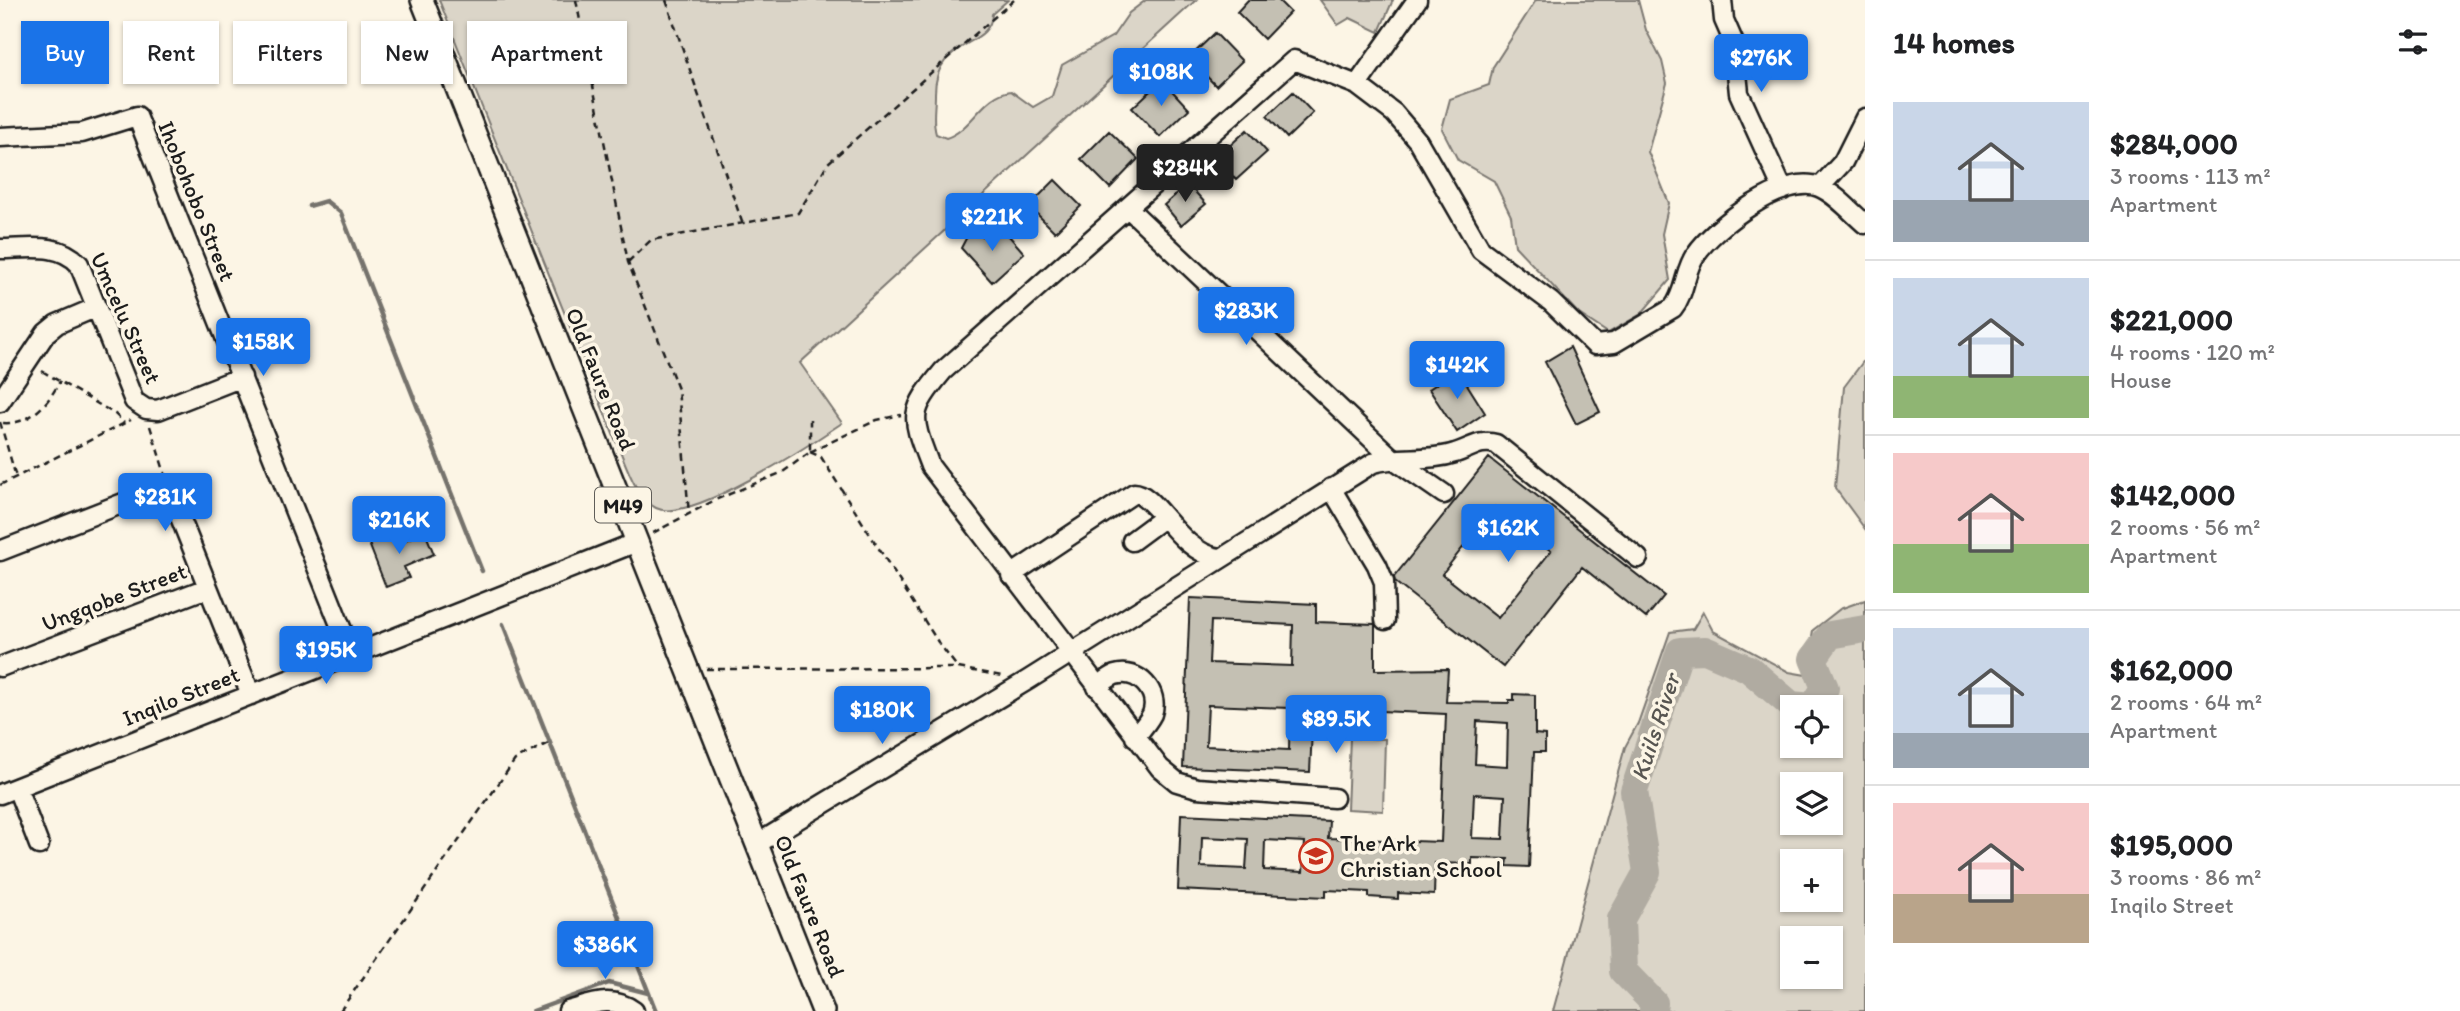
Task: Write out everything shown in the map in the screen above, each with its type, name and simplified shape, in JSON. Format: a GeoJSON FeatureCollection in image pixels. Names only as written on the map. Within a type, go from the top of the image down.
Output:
{"type":"FeatureCollection","features":[{"type":"Feature","properties":{"kind":"main road","name":"Old Faure Road"},"geometry":{"type":"LineString","coordinates":[[422,0],[823,1011]]}},
{"type":"Feature","properties":{"kind":"street"},"geometry":{"type":"LineString","coordinates":[[1357,85],[1417,0]]}},
{"type":"Feature","properties":{"kind":"street"},"geometry":{"type":"LineString","coordinates":[[1722,0],[1724,20],[1734,43],[1739,93],[1783,190]]}},
{"type":"Feature","properties":{"kind":"street"},"geometry":{"type":"LineString","coordinates":[[1334,798],[1187,786],[1160,768],[929,466],[917,431],[915,412],[922,397],[943,371],[1294,60],[1305,61],[1357,85],[1394,113],[1418,141],[1481,250],[1551,302],[1595,345],[1614,343],[1673,308],[1680,300],[1695,255],[1716,230],[1760,201],[1783,190],[1797,186],[1820,187],[1865,224]]}},
{"type":"Feature","properties":{"kind":"street","name":"Ihobohobo Street"},"geometry":{"type":"LineString","coordinates":[[0,137],[82,133],[137,116],[352,655]]}},
{"type":"Feature","properties":{"kind":"street"},"geometry":{"type":"LineString","coordinates":[[1820,187],[1843,162],[1865,118]]}},
{"type":"Feature","properties":{"kind":"street"},"geometry":{"type":"LineString","coordinates":[[1128,208],[1392,458],[1444,494]]}},
{"type":"Feature","properties":{"kind":"street","name":"Umcelu Street"},"geometry":{"type":"LineString","coordinates":[[0,249],[54,248],[69,253],[79,264],[134,401],[145,412],[158,410],[242,377]]}},
{"type":"Feature","properties":{"kind":"street"},"geometry":{"type":"LineString","coordinates":[[0,402],[46,333],[57,324],[97,307]]}},
{"type":"Feature","properties":{"kind":"street"},"geometry":{"type":"LineString","coordinates":[[757,844],[1028,680],[1373,463],[1392,458],[1438,457],[1486,441],[1496,444],[1638,558]]}},
{"type":"Feature","properties":{"kind":"street"},"geometry":{"type":"LineString","coordinates":[[1331,488],[1377,565],[1384,582],[1385,620]]}},
{"type":"Feature","properties":{"kind":"street"},"geometry":{"type":"LineString","coordinates":[[0,551],[149,493],[162,494],[176,507],[251,695]]}},
{"type":"Feature","properties":{"kind":"street"},"geometry":{"type":"LineString","coordinates":[[1012,575],[1134,493],[1146,496],[1191,547],[1219,558]]}},
{"type":"Feature","properties":{"kind":"street"},"geometry":{"type":"LineString","coordinates":[[1132,541],[1163,518]]}},
{"type":"Feature","properties":{"kind":"street","name":"Inqilo Street"},"geometry":{"type":"LineString","coordinates":[[39,845],[8,791],[637,542]]}},
{"type":"Feature","properties":{"kind":"street"},"geometry":{"type":"LineString","coordinates":[[1191,547],[1194,575]]}},
{"type":"Feature","properties":{"kind":"street","name":"Ungqobe Street"},"geometry":{"type":"LineString","coordinates":[[0,667],[207,588]]}},
{"type":"Feature","properties":{"kind":"street"},"geometry":{"type":"LineString","coordinates":[[1097,687],[1112,676],[1125,674],[1137,677],[1147,684],[1152,695],[1153,710],[1135,737]]}},
{"type":"Feature","properties":{"kind":"street"},"geometry":{"type":"LineString","coordinates":[[568,1011],[604,1000],[621,1002],[634,1011]]}},
{"type":"Feature","properties":{"kind":"path"},"geometry":{"type":"LineString","coordinates":[[576,0],[628,262],[678,389],[689,514]]}},
{"type":"Feature","properties":{"kind":"path"},"geometry":{"type":"LineString","coordinates":[[666,0],[742,223]]}},
{"type":"Feature","properties":{"kind":"path"},"geometry":{"type":"LineString","coordinates":[[628,262],[651,240],[798,213],[828,163],[1014,0]]}},
{"type":"Feature","properties":{"kind":"path"},"geometry":{"type":"LineString","coordinates":[[26,362],[115,414],[124,423]]}},
{"type":"Feature","properties":{"kind":"path"},"geometry":{"type":"LineString","coordinates":[[16,477],[1,423],[25,420],[46,401],[60,381]]}},
{"type":"Feature","properties":{"kind":"path"},"geometry":{"type":"LineString","coordinates":[[0,485],[145,412],[166,476],[162,494]]}},
{"type":"Feature","properties":{"kind":"path"},"geometry":{"type":"LineString","coordinates":[[637,542],[689,514],[783,472],[810,452],[877,420],[915,412]]}},
{"type":"Feature","properties":{"kind":"path"},"geometry":{"type":"LineString","coordinates":[[810,419],[810,452]]}},
{"type":"Feature","properties":{"kind":"path"},"geometry":{"type":"LineString","coordinates":[[810,452],[821,457],[938,642],[958,668]]}},
{"type":"Feature","properties":{"kind":"path"},"geometry":{"type":"LineString","coordinates":[[688,669],[958,668],[1028,680]]}},
{"type":"Feature","properties":{"kind":"path"},"geometry":{"type":"LineString","coordinates":[[340,1011],[515,760],[550,742]]}},
{"type":"Feature","properties":{"kind":"shaded area"},"geometry":{"type":"Polygon","coordinates":[[[439,0],[1008,0],[992,14],[983,33],[943,63],[937,77],[934,114],[936,134],[946,138],[963,128],[985,105],[1001,94],[1011,91],[1033,107],[1052,96],[1062,65],[1113,36],[1129,13],[1146,0],[1196,0],[800,363],[842,423],[750,480],[695,505],[672,510],[656,508],[648,503],[631,477],[473,84],[627,84],[627,21],[467,21],[467,70],[453,35],[453,21],[447,21],[439,0]]]}},
{"type":"Feature","properties":{"kind":"shaded area"},"geometry":{"type":"Polygon","coordinates":[[[1320,0],[1393,0],[1379,32],[1350,18],[1338,25],[1320,0]]]}},
{"type":"Feature","properties":{"kind":"shaded area"},"geometry":{"type":"Polygon","coordinates":[[[1536,0],[1638,0],[1646,30],[1662,61],[1667,83],[1648,152],[1669,203],[1662,234],[1670,280],[1641,314],[1608,333],[1579,314],[1515,246],[1511,216],[1494,181],[1458,160],[1442,129],[1450,99],[1489,85],[1493,67],[1536,0]]]}},
{"type":"Feature","properties":{"kind":"shaded area"},"geometry":{"type":"Polygon","coordinates":[[[1865,359],[1865,529],[1835,488],[1844,387],[1865,359]]]}},
{"type":"Feature","properties":{"kind":"shaded area"},"geometry":{"type":"Polygon","coordinates":[[[1865,600],[1865,1011],[1553,1011],[1625,747],[1638,723],[1670,632],[1693,629],[1703,612],[1713,631],[1789,672],[1806,675],[1813,630],[1840,609],[1865,600]]]}},
{"type":"Feature","properties":{"kind":"shaded area"},"geometry":{"type":"Polygon","coordinates":[[[1350,738],[1385,739],[1383,811],[1347,809],[1350,738]]]}},
{"type":"Feature","properties":{"kind":"building"},"geometry":{"type":"Polygon","coordinates":[[[1248,0],[1278,0],[1290,12],[1264,39],[1237,12],[1248,0]]]}},
{"type":"Feature","properties":{"kind":"building"},"geometry":{"type":"Polygon","coordinates":[[[1215,33],[1242,61],[1216,86],[1189,58],[1215,33]]]}},
{"type":"Feature","properties":{"kind":"building"},"geometry":{"type":"Polygon","coordinates":[[[1162,80],[1189,109],[1160,137],[1132,108],[1162,80]]]}},
{"type":"Feature","properties":{"kind":"building"},"geometry":{"type":"Polygon","coordinates":[[[1293,92],[1313,113],[1287,138],[1267,116],[1293,92]]]}},
{"type":"Feature","properties":{"kind":"building"},"geometry":{"type":"Polygon","coordinates":[[[1247,130],[1267,152],[1236,180],[1216,158],[1247,130]]]}},
{"type":"Feature","properties":{"kind":"building"},"geometry":{"type":"Polygon","coordinates":[[[1109,131],[1138,159],[1110,188],[1081,159],[1109,131]]]}},
{"type":"Feature","properties":{"kind":"building"},"geometry":{"type":"Polygon","coordinates":[[[1055,180],[1081,206],[1055,232],[1029,206],[1055,180]]]}},
{"type":"Feature","properties":{"kind":"building"},"geometry":{"type":"Polygon","coordinates":[[[1188,184],[1206,204],[1181,225],[1164,205],[1188,184]]]}},
{"type":"Feature","properties":{"kind":"building"},"geometry":{"type":"Polygon","coordinates":[[[1002,228],[1024,253],[992,282],[961,248],[971,229],[989,240],[1002,228]]]}},
{"type":"Feature","properties":{"kind":"building"},"geometry":{"type":"Polygon","coordinates":[[[1570,347],[1600,412],[1576,424],[1545,362],[1570,347]]]}},
{"type":"Feature","properties":{"kind":"building"},"geometry":{"type":"Polygon","coordinates":[[[1458,370],[1485,413],[1457,432],[1429,389],[1458,370]]]}},
{"type":"Feature","properties":{"kind":"building"},"geometry":{"type":"Polygon","coordinates":[[[1489,458],[1664,596],[1646,618],[1582,567],[1503,667],[1395,582],[1394,577],[1489,458]],[[1495,507],[1442,574],[1498,618],[1551,551],[1495,507]]]}},
{"type":"Feature","properties":{"kind":"building"},"geometry":{"type":"Polygon","coordinates":[[[390,532],[395,544],[425,532],[434,554],[404,567],[409,578],[386,587],[368,541],[390,532]]]}},
{"type":"Feature","properties":{"kind":"building"},"geometry":{"type":"Polygon","coordinates":[[[1190,598],[1316,604],[1316,622],[1375,624],[1375,670],[1448,669],[1446,702],[1509,703],[1509,700],[1514,700],[1514,694],[1535,695],[1535,734],[1545,735],[1545,752],[1534,752],[1529,867],[1507,866],[1508,859],[1472,858],[1472,864],[1435,863],[1434,895],[1398,893],[1398,899],[1369,897],[1369,892],[1326,890],[1326,897],[1178,890],[1181,814],[1329,821],[1328,838],[1441,842],[1446,714],[1313,708],[1310,772],[1183,767],[1190,598]],[[1211,621],[1209,663],[1292,666],[1293,625],[1211,621]],[[1208,705],[1206,746],[1289,750],[1290,708],[1208,705]],[[1477,721],[1475,764],[1507,766],[1508,723],[1477,721]],[[1474,794],[1472,838],[1503,839],[1505,796],[1474,794]],[[1202,837],[1201,867],[1246,869],[1248,839],[1202,837]],[[1265,840],[1264,870],[1303,872],[1305,842],[1265,840]]]}},
{"type":"Feature","properties":{"kind":"waterway"},"geometry":{"type":"LineString","coordinates":[[309,206],[326,201],[341,213],[482,571]]}},
{"type":"Feature","properties":{"kind":"waterway"},"geometry":{"type":"LineString","coordinates":[[503,624],[656,1011]]}},
{"type":"Feature","properties":{"kind":"waterway","name":"Kuils River"},"geometry":{"type":"LineString","coordinates":[[1653,1011],[1654,1003],[1623,971],[1621,919],[1647,872],[1634,791],[1680,651],[1705,650],[1749,669],[1791,705],[1813,707],[1825,688],[1813,659],[1830,635],[1865,629]]}},
{"type":"Feature","properties":{"kind":"waterway"},"geometry":{"type":"LineString","coordinates":[[533,1011],[609,983],[648,993]]}},
{"type":"Feature","properties":{"kind":"place","name":"The Ark Christian School"},"geometry":{"type":"Point","coordinates":[1316,856]}}]}
